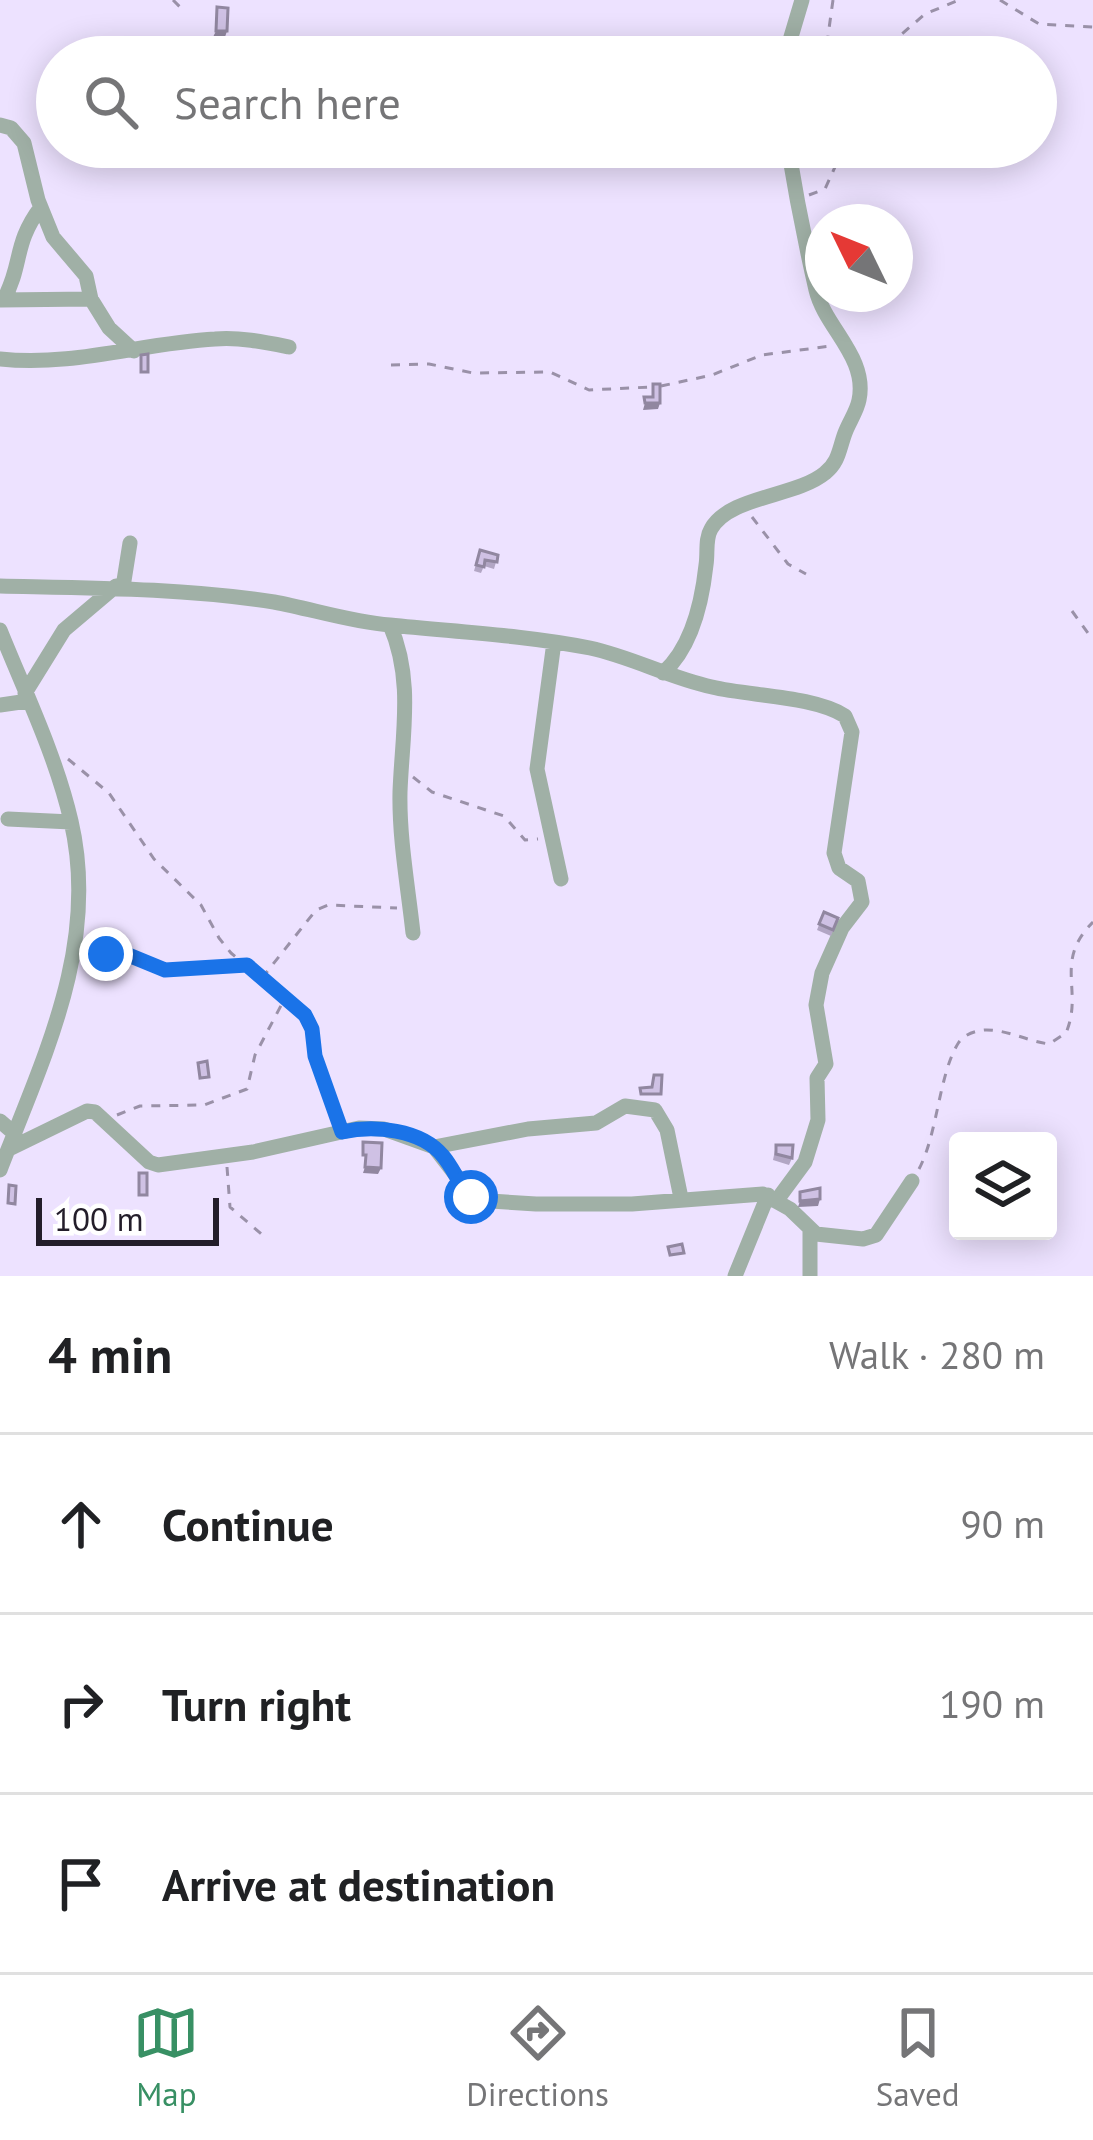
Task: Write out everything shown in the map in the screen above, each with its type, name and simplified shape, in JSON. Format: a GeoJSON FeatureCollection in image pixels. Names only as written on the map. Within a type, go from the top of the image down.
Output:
{"type":"FeatureCollection","features":[{"type":"Feature","properties":{"kind":"street"},"geometry":{"type":"LineString","coordinates":[[791,36],[802,0]]}},
{"type":"Feature","properties":{"kind":"street"},"geometry":{"type":"LineString","coordinates":[[0,125],[11,128],[24,142],[41,207],[61,249],[86,276],[91,299],[109,328],[134,351]]}},
{"type":"Feature","properties":{"kind":"street"},"geometry":{"type":"LineString","coordinates":[[663,673],[680,655],[691,630],[710,530],[720,518],[814,481],[834,465],[860,394],[856,370],[817,296],[791,168]]}},
{"type":"Feature","properties":{"kind":"street"},"geometry":{"type":"LineString","coordinates":[[41,207],[18,245],[16,272],[2,300],[91,299]]}},
{"type":"Feature","properties":{"kind":"street"},"geometry":{"type":"LineString","coordinates":[[0,359],[52,361],[213,339],[250,339],[289,347]]}},
{"type":"Feature","properties":{"kind":"street"},"geometry":{"type":"LineString","coordinates":[[0,705],[26,697],[64,630],[120,587],[130,543]]}},
{"type":"Feature","properties":{"kind":"street"},"geometry":{"type":"LineString","coordinates":[[0,586],[120,587],[274,602],[390,625],[446,627],[554,642],[612,654],[725,691],[838,711],[851,724],[835,853],[839,868],[858,881],[862,902],[842,928],[822,973],[816,1005],[826,1064],[818,1078],[818,1120],[805,1162],[772,1198],[735,1276]]}},
{"type":"Feature","properties":{"kind":"street"},"geometry":{"type":"LineString","coordinates":[[390,625],[398,642],[406,697],[401,810],[413,933]]}},
{"type":"Feature","properties":{"kind":"street"},"geometry":{"type":"LineString","coordinates":[[0,630],[71,822],[78,875],[75,953],[65,1000],[0,1170]]}},
{"type":"Feature","properties":{"kind":"street"},"geometry":{"type":"LineString","coordinates":[[554,642],[537,769],[561,879]]}},
{"type":"Feature","properties":{"kind":"street"},"geometry":{"type":"LineString","coordinates":[[8,819],[71,822]]}},
{"type":"Feature","properties":{"kind":"street"},"geometry":{"type":"LineString","coordinates":[[434,1147],[528,1129],[596,1123],[625,1106],[655,1110],[667,1130],[681,1198]]}},
{"type":"Feature","properties":{"kind":"street"},"geometry":{"type":"LineString","coordinates":[[12,1142],[76,1113],[94,1112],[158,1165],[253,1152],[342,1132],[384,1129],[434,1147],[475,1200],[577,1205],[772,1198],[809,1231],[835,1238],[872,1237],[912,1181]]}},
{"type":"Feature","properties":{"kind":"street"},"geometry":{"type":"LineString","coordinates":[[0,1121],[12,1142]]}},
{"type":"Feature","properties":{"kind":"street"},"geometry":{"type":"LineString","coordinates":[[809,1231],[810,1276]]}},
{"type":"Feature","properties":{"kind":"path"},"geometry":{"type":"LineString","coordinates":[[173,0],[183,10]]}},
{"type":"Feature","properties":{"kind":"path"},"geometry":{"type":"LineString","coordinates":[[827,36],[832,0]]}},
{"type":"Feature","properties":{"kind":"path"},"geometry":{"type":"LineString","coordinates":[[899,36],[925,14],[959,0]]}},
{"type":"Feature","properties":{"kind":"path"},"geometry":{"type":"LineString","coordinates":[[1000,0],[1039,24],[1093,27]]}},
{"type":"Feature","properties":{"kind":"path"},"geometry":{"type":"LineString","coordinates":[[795,194],[822,192],[834,168]]}},
{"type":"Feature","properties":{"kind":"path"},"geometry":{"type":"LineString","coordinates":[[391,365],[429,364],[473,373],[550,372],[589,390],[612,391],[662,386],[712,375],[762,355],[794,354],[844,343]]}},
{"type":"Feature","properties":{"kind":"path"},"geometry":{"type":"LineString","coordinates":[[744,506],[788,564],[806,574]]}},
{"type":"Feature","properties":{"kind":"path"},"geometry":{"type":"LineString","coordinates":[[1072,611],[1093,640]]}},
{"type":"Feature","properties":{"kind":"path"},"geometry":{"type":"LineString","coordinates":[[50,757],[66,757],[109,793],[147,850],[195,897],[219,938],[310,1024],[315,1056],[342,1132]]}},
{"type":"Feature","properties":{"kind":"path"},"geometry":{"type":"LineString","coordinates":[[403,768],[432,792],[504,815],[525,840],[554,837]]}},
{"type":"Feature","properties":{"kind":"path"},"geometry":{"type":"LineString","coordinates":[[262,978],[316,910],[347,905],[411,910]]}},
{"type":"Feature","properties":{"kind":"path"},"geometry":{"type":"LineString","coordinates":[[912,1181],[932,1139],[953,1057],[968,1034],[1001,1032],[1048,1044],[1066,1033],[1072,1009],[1071,955],[1093,922]]}},
{"type":"Feature","properties":{"kind":"path"},"geometry":{"type":"LineString","coordinates":[[75,953],[123,953],[165,970],[247,965]]}},
{"type":"Feature","properties":{"kind":"path"},"geometry":{"type":"LineString","coordinates":[[105,1122],[134,1106],[204,1105],[247,1089],[254,1055],[286,998]]}},
{"type":"Feature","properties":{"kind":"path"},"geometry":{"type":"LineString","coordinates":[[225,1153],[230,1207],[266,1238]]}},
{"type":"Feature","properties":{"kind":"building"},"geometry":{"type":"Polygon","coordinates":[[[217,7],[228,8],[227,31],[216,31],[217,7]]]}},
{"type":"Feature","properties":{"kind":"building"},"geometry":{"type":"Polygon","coordinates":[[[148,354],[148,372],[141,372],[141,355],[148,354]]]}},
{"type":"Feature","properties":{"kind":"building"},"geometry":{"type":"Polygon","coordinates":[[[653,384],[660,384],[660,403],[645,403],[644,397],[653,397],[653,384]]]}},
{"type":"Feature","properties":{"kind":"building"},"geometry":{"type":"Polygon","coordinates":[[[480,550],[498,555],[497,562],[485,560],[484,567],[476,565],[480,550]]]}},
{"type":"Feature","properties":{"kind":"building"},"geometry":{"type":"Polygon","coordinates":[[[824,912],[838,918],[833,930],[819,924],[824,912]]]}},
{"type":"Feature","properties":{"kind":"building"},"geometry":{"type":"Polygon","coordinates":[[[207,1061],[209,1077],[200,1078],[198,1063],[207,1061]]]}},
{"type":"Feature","properties":{"kind":"building"},"geometry":{"type":"Polygon","coordinates":[[[654,1075],[662,1075],[661,1094],[641,1094],[640,1088],[652,1087],[654,1075]]]}},
{"type":"Feature","properties":{"kind":"building"},"geometry":{"type":"Polygon","coordinates":[[[363,1142],[382,1143],[381,1168],[365,1167],[363,1142]]]}},
{"type":"Feature","properties":{"kind":"building"},"geometry":{"type":"Polygon","coordinates":[[[776,1145],[793,1145],[792,1158],[776,1154],[776,1145]]]}},
{"type":"Feature","properties":{"kind":"building"},"geometry":{"type":"Polygon","coordinates":[[[139,1173],[147,1173],[147,1195],[139,1195],[139,1173]]]}},
{"type":"Feature","properties":{"kind":"building"},"geometry":{"type":"Polygon","coordinates":[[[9,1185],[16,1186],[15,1204],[8,1203],[9,1185]]]}},
{"type":"Feature","properties":{"kind":"building"},"geometry":{"type":"Polygon","coordinates":[[[820,1188],[820,1199],[800,1201],[800,1192],[820,1188]]]}},
{"type":"Feature","properties":{"kind":"building"},"geometry":{"type":"Polygon","coordinates":[[[682,1244],[684,1253],[670,1255],[668,1247],[682,1244]]]}},
{"type":"Feature","properties":{"kind":"route"},"geometry":{"type":"LineString","coordinates":[[106,954],[126,954],[165,970],[247,965],[305,1015],[342,1132],[384,1129],[429,1144],[440,1151],[471,1197]]}}]}
